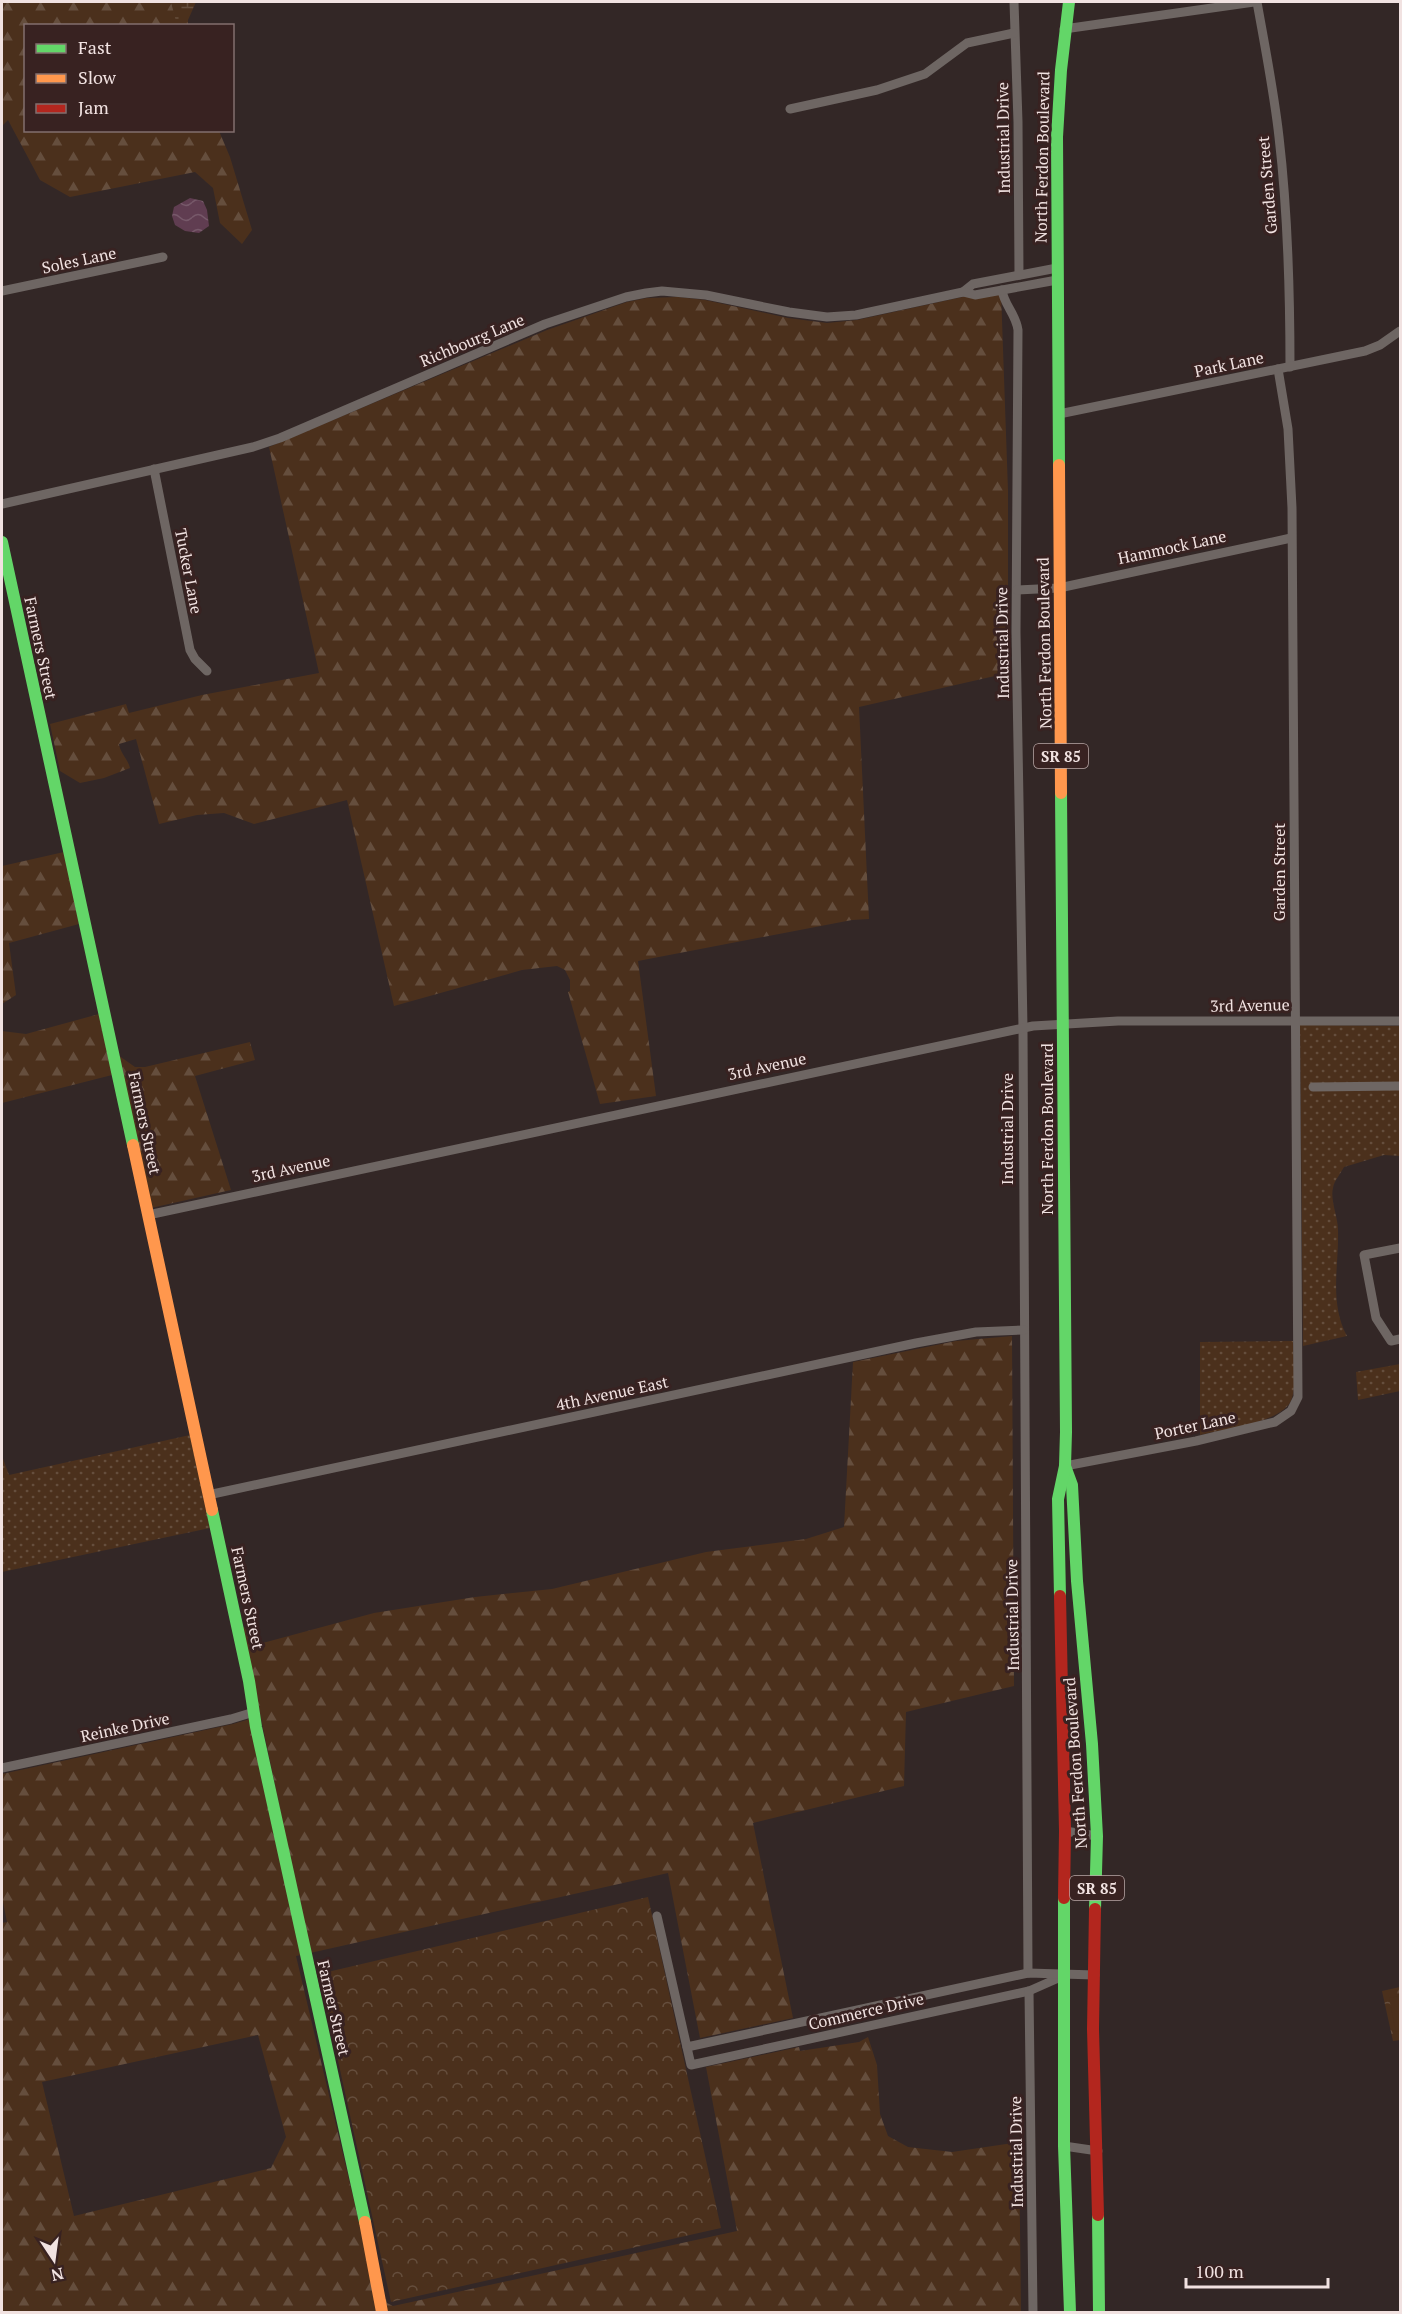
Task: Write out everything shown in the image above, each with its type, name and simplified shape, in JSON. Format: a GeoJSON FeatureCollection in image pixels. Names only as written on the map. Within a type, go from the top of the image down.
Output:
{"type":"FeatureCollection","features":[{"type":"Feature","properties":{"kind":"main road","name":"North Ferdon Boulevard"},"geometry":{"type":"LineString","coordinates":[[1069,2],[1064,29],[1057,112],[1057,274],[1065,1466],[1058,1499],[1065,1831],[1064,2146],[1070,2313]]}},
{"type":"Feature","properties":{"kind":"main road","name":"Farmers Street"},"geometry":{"type":"LineString","coordinates":[[2,542],[254,1712]]}},
{"type":"Feature","properties":{"kind":"main road","name":"North Ferdon Boulevard"},"geometry":{"type":"LineString","coordinates":[[1065,1466],[1072,1485],[1077,1581],[1092,1744],[1097,1836],[1094,2030],[1100,2313]]}},
{"type":"Feature","properties":{"kind":"main road","name":"Farmer Street"},"geometry":{"type":"LineString","coordinates":[[254,1712],[315,2000],[359,2190],[382,2313]]}},
{"type":"Feature","properties":{"kind":"street","name":"Industrial Drive"},"geometry":{"type":"LineString","coordinates":[[1014,2],[1018,122],[1019,275]]}},
{"type":"Feature","properties":{"kind":"street"},"geometry":{"type":"LineString","coordinates":[[1064,29],[1255,2]]}},
{"type":"Feature","properties":{"kind":"street","name":"Garden Street"},"geometry":{"type":"LineString","coordinates":[[1255,2],[1277,126],[1284,185],[1288,250],[1290,367]]}},
{"type":"Feature","properties":{"kind":"street"},"geometry":{"type":"LineString","coordinates":[[790,109],[877,90],[925,74],[967,43],[1014,33]]}},
{"type":"Feature","properties":{"kind":"street","name":"Soles Lane"},"geometry":{"type":"LineString","coordinates":[[2,291],[163,257]]}},
{"type":"Feature","properties":{"kind":"street","name":"Richbourg Lane"},"geometry":{"type":"LineString","coordinates":[[2,504],[253,447],[280,438],[545,324],[646,292],[706,295],[789,312],[827,317],[856,315],[963,292],[974,284],[1019,275],[1057,274]]}},
{"type":"Feature","properties":{"kind":"street","name":"Richbourg Lane"},"geometry":{"type":"LineString","coordinates":[[963,292],[975,295],[1002,290],[1057,274]]}},
{"type":"Feature","properties":{"kind":"street","name":"Industrial Drive"},"geometry":{"type":"LineString","coordinates":[[1002,290],[1005,302],[1017,319],[1018,330],[1017,590],[1023,1028],[1028,1973]]}},
{"type":"Feature","properties":{"kind":"street","name":"Park Lane"},"geometry":{"type":"LineString","coordinates":[[1059,414],[1365,351],[1380,345],[1401,331]]}},
{"type":"Feature","properties":{"kind":"street","name":"Garden Street"},"geometry":{"type":"LineString","coordinates":[[1278,369],[1290,454],[1298,1376]]}},
{"type":"Feature","properties":{"kind":"street","name":"Tucker Lane"},"geometry":{"type":"LineString","coordinates":[[153,469],[186,634],[195,659],[207,671]]}},
{"type":"Feature","properties":{"kind":"street","name":"Hammock Lane"},"geometry":{"type":"LineString","coordinates":[[1017,590],[1059,588],[1291,538]]}},
{"type":"Feature","properties":{"kind":"street","name":"3rd Avenue"},"geometry":{"type":"LineString","coordinates":[[148,1215],[1023,1028],[1063,1023],[1118,1021],[1401,1020]]}},
{"type":"Feature","properties":{"kind":"street"},"geometry":{"type":"LineString","coordinates":[[1313,1087],[1401,1086]]}},
{"type":"Feature","properties":{"kind":"street"},"geometry":{"type":"LineString","coordinates":[[1401,1248],[1364,1256],[1376,1318],[1391,1341],[1401,1339]]}},
{"type":"Feature","properties":{"kind":"street","name":"4th Avenue East"},"geometry":{"type":"LineString","coordinates":[[208,1496],[916,1343],[975,1332],[1024,1330]]}},
{"type":"Feature","properties":{"kind":"street","name":"Porter Lane"},"geometry":{"type":"LineString","coordinates":[[1065,1466],[1196,1441],[1275,1422],[1294,1407],[1298,1398],[1298,1376]]}},
{"type":"Feature","properties":{"kind":"street","name":"Reinke Drive"},"geometry":{"type":"LineString","coordinates":[[2,1768],[231,1719],[254,1712]]}},
{"type":"Feature","properties":{"kind":"street"},"geometry":{"type":"LineString","coordinates":[[1065,1831],[1097,1836]]}},
{"type":"Feature","properties":{"kind":"street","name":"Commerce Drive"},"geometry":{"type":"LineString","coordinates":[[657,1916],[691,2065],[1029,1991],[1063,1976]]}},
{"type":"Feature","properties":{"kind":"street","name":"Commerce Drive"},"geometry":{"type":"LineString","coordinates":[[687,2047],[1028,1973],[1063,1976],[1095,1975]]}},
{"type":"Feature","properties":{"kind":"street"},"geometry":{"type":"LineString","coordinates":[[956,1989],[959,2006]]}},
{"type":"Feature","properties":{"kind":"street","name":"Industrial Drive"},"geometry":{"type":"LineString","coordinates":[[1029,1991],[1033,2313]]}},
{"type":"Feature","properties":{"kind":"street"},"geometry":{"type":"LineString","coordinates":[[816,2019],[820,2037]]}},
{"type":"Feature","properties":{"kind":"street"},"geometry":{"type":"LineString","coordinates":[[1064,2146],[1098,2151]]}},
{"type":"Feature","properties":{"kind":"green space"},"geometry":{"type":"Polygon","coordinates":[[[2,2],[171,2],[179,24],[24,24],[24,132],[219,132],[230,157],[252,230],[242,244],[220,223],[213,188],[195,172],[70,197],[40,180],[8,120],[2,126],[2,2]]]}},
{"type":"Feature","properties":{"kind":"green space"},"geometry":{"type":"Polygon","coordinates":[[[171,2],[196,2],[188,24],[177,24],[171,2]]]}},
{"type":"Feature","properties":{"kind":"green space"},"geometry":{"type":"Polygon","coordinates":[[[1001,292],[1008,491],[1008,673],[859,707],[869,919],[852,920],[638,961],[656,1096],[600,1104],[568,992],[570,991],[570,980],[565,970],[557,966],[522,970],[394,1006],[347,800],[254,824],[224,813],[197,815],[159,824],[136,739],[119,744],[130,768],[104,778],[80,783],[60,771],[50,724],[126,704],[129,713],[202,695],[319,673],[269,447],[547,330],[627,302],[647,298],[678,297],[827,323],[857,320],[967,296],[1001,292]]]}},
{"type":"Feature","properties":{"kind":"green space"},"geometry":{"type":"Polygon","coordinates":[[[64,852],[79,924],[9,943],[16,995],[2,1004],[2,866],[64,852]]]}},
{"type":"Feature","properties":{"kind":"green space"},"geometry":{"type":"Polygon","coordinates":[[[99,1014],[112,1075],[2,1103],[2,1031],[26,1034],[99,1014]]]}},
{"type":"Feature","properties":{"kind":"green space"},"geometry":{"type":"Polygon","coordinates":[[[1300,1025],[1400,1026],[1400,1156],[1384,1155],[1344,1167],[1333,1188],[1338,1230],[1336,1284],[1338,1310],[1347,1336],[1303,1346],[1300,1025]]]}},
{"type":"Feature","properties":{"kind":"green space"},"geometry":{"type":"Polygon","coordinates":[[[250,1042],[255,1060],[195,1076],[231,1190],[151,1208],[118,1055],[135,1067],[145,1067],[250,1042]]]}},
{"type":"Feature","properties":{"kind":"green space"},"geometry":{"type":"Polygon","coordinates":[[[1012,1336],[1014,1686],[906,1712],[904,1786],[753,1823],[793,2018],[700,2038],[668,1873],[310,1953],[242,1627],[259,1644],[374,1613],[475,1597],[552,1589],[706,1552],[806,1539],[844,1527],[853,1362],[956,1341],[1012,1336]]]}},
{"type":"Feature","properties":{"kind":"green space"},"geometry":{"type":"Polygon","coordinates":[[[1293,1341],[1294,1385],[1292,1398],[1287,1407],[1252,1424],[1200,1435],[1200,1342],[1293,1341]]]}},
{"type":"Feature","properties":{"kind":"green space"},"geometry":{"type":"Polygon","coordinates":[[[1400,1364],[1400,1391],[1358,1400],[1356,1372],[1400,1364]]]}},
{"type":"Feature","properties":{"kind":"green space"},"geometry":{"type":"Polygon","coordinates":[[[190,1435],[210,1528],[2,1572],[2,1456],[9,1475],[190,1435]]]}},
{"type":"Feature","properties":{"kind":"green space"},"geometry":{"type":"Polygon","coordinates":[[[250,1719],[301,1955],[296,1956],[364,2243],[377,2312],[2,2312],[2,1923],[7,1922],[2,1897],[2,1774],[250,1719]],[[258,2035],[42,2082],[74,2216],[271,2168],[286,2137],[258,2035]]]}},
{"type":"Feature","properties":{"kind":"green space"},"geometry":{"type":"Polygon","coordinates":[[[648,1897],[721,2228],[391,2302],[319,1974],[648,1897]]]}},
{"type":"Feature","properties":{"kind":"green space"},"geometry":{"type":"Polygon","coordinates":[[[1400,1987],[1400,2040],[1393,2041],[1382,1991],[1400,1987]]]}},
{"type":"Feature","properties":{"kind":"green space"},"geometry":{"type":"Polygon","coordinates":[[[1400,1996],[1400,2031],[1396,2032],[1389,1998],[1400,1996]]]}},
{"type":"Feature","properties":{"kind":"green space"},"geometry":{"type":"Polygon","coordinates":[[[868,2037],[877,2065],[880,2114],[888,2136],[908,2147],[952,2152],[1019,2142],[1021,2312],[387,2312],[384,2299],[393,2306],[737,2231],[706,2067],[799,2047],[800,2051],[859,2042],[868,2037]]]}},
{"type":"Feature","properties":{"kind":"water"},"geometry":{"type":"Polygon","coordinates":[[[190,198],[203,201],[207,210],[209,226],[199,233],[185,231],[175,225],[172,216],[174,207],[190,198]]]}},
{"type":"Feature","properties":{"kind":"traffic: fast"},"geometry":{"type":"LineString","coordinates":[[1059,465],[1057,137],[1061,70],[1069,2]]}},
{"type":"Feature","properties":{"kind":"traffic: fast"},"geometry":{"type":"LineString","coordinates":[[2,542],[133,1145]]}},
{"type":"Feature","properties":{"kind":"traffic: fast"},"geometry":{"type":"LineString","coordinates":[[1060,1596],[1058,1499],[1065,1466],[1066,1432],[1061,793]]}},
{"type":"Feature","properties":{"kind":"traffic: fast"},"geometry":{"type":"LineString","coordinates":[[1065,1466],[1072,1485],[1077,1581],[1092,1744],[1097,1836],[1095,1909]]}},
{"type":"Feature","properties":{"kind":"traffic: fast"},"geometry":{"type":"LineString","coordinates":[[212,1510],[249,1681],[256,1727],[365,2222]]}},
{"type":"Feature","properties":{"kind":"traffic: fast"},"geometry":{"type":"LineString","coordinates":[[1064,1898],[1064,2146],[1070,2312]]}},
{"type":"Feature","properties":{"kind":"traffic: fast"},"geometry":{"type":"LineString","coordinates":[[1098,2215],[1099,2312]]}},
{"type":"Feature","properties":{"kind":"traffic: slow"},"geometry":{"type":"LineString","coordinates":[[1059,465],[1061,793]]}},
{"type":"Feature","properties":{"kind":"traffic: slow"},"geometry":{"type":"LineString","coordinates":[[133,1145],[212,1510]]}},
{"type":"Feature","properties":{"kind":"traffic: slow"},"geometry":{"type":"LineString","coordinates":[[365,2222],[382,2312]]}},
{"type":"Feature","properties":{"kind":"traffic: jam"},"geometry":{"type":"LineString","coordinates":[[1060,1596],[1065,1831],[1064,1898]]}},
{"type":"Feature","properties":{"kind":"traffic: jam"},"geometry":{"type":"LineString","coordinates":[[1095,1909],[1093,2029],[1098,2215]]}}]}
